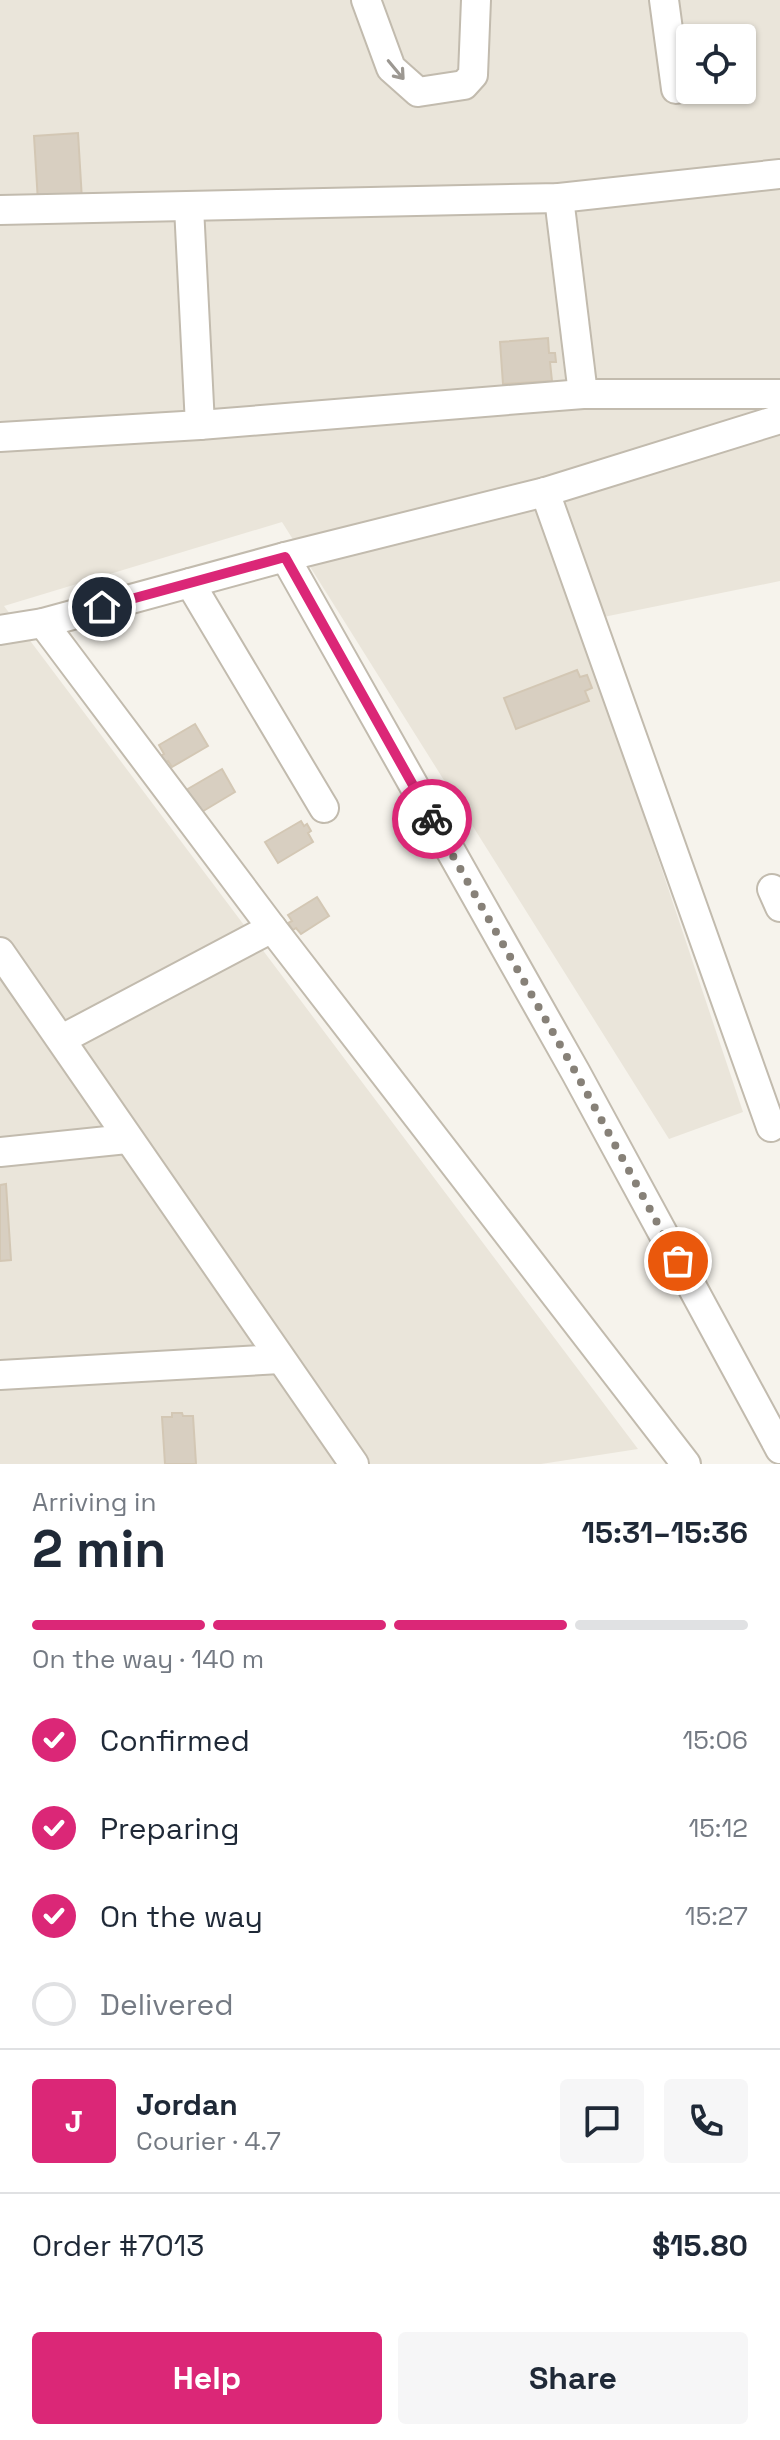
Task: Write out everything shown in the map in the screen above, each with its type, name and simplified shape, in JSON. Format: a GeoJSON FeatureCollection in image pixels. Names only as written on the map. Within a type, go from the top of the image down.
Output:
{"type":"FeatureCollection","features":[{"type":"Feature","properties":{"kind":"street"},"geometry":{"type":"LineString","coordinates":[[366,0],[391,68],[418,92],[464,85],[473,75],[476,0]]}},
{"type":"Feature","properties":{"kind":"street"},"geometry":{"type":"LineString","coordinates":[[664,0],[676,89]]}},
{"type":"Feature","properties":{"kind":"street"},"geometry":{"type":"LineString","coordinates":[[0,210],[559,198],[780,174]]}},
{"type":"Feature","properties":{"kind":"street"},"geometry":{"type":"LineString","coordinates":[[559,198],[583,394]]}},
{"type":"Feature","properties":{"kind":"street"},"geometry":{"type":"LineString","coordinates":[[189,207],[200,425]]}},
{"type":"Feature","properties":{"kind":"street"},"geometry":{"type":"LineString","coordinates":[[0,437],[200,425],[583,394],[780,394]]}},
{"type":"Feature","properties":{"kind":"street"},"geometry":{"type":"LineString","coordinates":[[0,630],[43,623],[285,557],[545,492],[780,419]]}},
{"type":"Feature","properties":{"kind":"street"},"geometry":{"type":"LineString","coordinates":[[545,492],[771,1127]]}},
{"type":"Feature","properties":{"kind":"street"},"geometry":{"type":"LineString","coordinates":[[285,557],[576,1073],[780,1449]]}},
{"type":"Feature","properties":{"kind":"street"},"geometry":{"type":"LineString","coordinates":[[190,583],[324,808]]}},
{"type":"Feature","properties":{"kind":"street"},"geometry":{"type":"LineString","coordinates":[[43,623],[272,928],[686,1464]]}},
{"type":"Feature","properties":{"kind":"street"},"geometry":{"type":"LineString","coordinates":[[62,1039],[272,928]]}},
{"type":"Feature","properties":{"kind":"street"},"geometry":{"type":"LineString","coordinates":[[0,952],[354,1464]]}},
{"type":"Feature","properties":{"kind":"street"},"geometry":{"type":"LineString","coordinates":[[0,1152],[127,1139]]}},
{"type":"Feature","properties":{"kind":"street"},"geometry":{"type":"LineString","coordinates":[[0,1375],[280,1359]]}},
{"type":"Feature","properties":{"kind":"street"},"geometry":{"type":"LineString","coordinates":[[763,1464],[780,1458]]}},
{"type":"Feature","properties":{"kind":"shaded area"},"geometry":{"type":"Polygon","coordinates":[[[0,0],[780,0],[780,581],[579,622],[743,1112],[669,1139],[282,522],[4,606],[638,1449],[541,1464],[0,1464],[0,0]]]}},
{"type":"Feature","properties":{"kind":"building"},"geometry":{"type":"Polygon","coordinates":[[[78,133],[82,200],[38,202],[34,136],[78,133]]]}},
{"type":"Feature","properties":{"kind":"building"},"geometry":{"type":"Polygon","coordinates":[[[548,338],[549,353],[555,353],[556,362],[550,362],[552,381],[503,384],[500,342],[548,338]]]}},
{"type":"Feature","properties":{"kind":"building"},"geometry":{"type":"Polygon","coordinates":[[[577,670],[580,677],[587,675],[592,688],[585,691],[589,701],[516,729],[504,698],[577,670]]]}},
{"type":"Feature","properties":{"kind":"building"},"geometry":{"type":"Polygon","coordinates":[[[195,724],[208,746],[172,767],[168,761],[164,763],[159,757],[164,754],[159,745],[195,724]]]}},
{"type":"Feature","properties":{"kind":"building"},"geometry":{"type":"Polygon","coordinates":[[[222,769],[235,792],[200,813],[186,790],[222,769]]]}},
{"type":"Feature","properties":{"kind":"building"},"geometry":{"type":"Polygon","coordinates":[[[301,821],[311,831],[308,833],[313,842],[278,863],[265,842],[301,821]]]}},
{"type":"Feature","properties":{"kind":"building"},"geometry":{"type":"Polygon","coordinates":[[[317,897],[329,916],[301,934],[296,928],[293,930],[288,923],[292,921],[288,915],[317,897]]]}},
{"type":"Feature","properties":{"kind":"building"},"geometry":{"type":"Polygon","coordinates":[[[6,1184],[11,1260],[0,1261],[0,1185],[6,1184]]]}},
{"type":"Feature","properties":{"kind":"building"},"geometry":{"type":"Polygon","coordinates":[[[172,1413],[193,1416],[196,1464],[165,1464],[162,1417],[172,1417],[172,1413]]]}},
{"type":"Feature","properties":{"kind":"way so far"},"geometry":{"type":"LineString","coordinates":[[432,819],[678,1261]]}},
{"type":"Feature","properties":{"kind":"route"},"geometry":{"type":"LineString","coordinates":[[102,607],[285,557],[432,819]]}}]}
